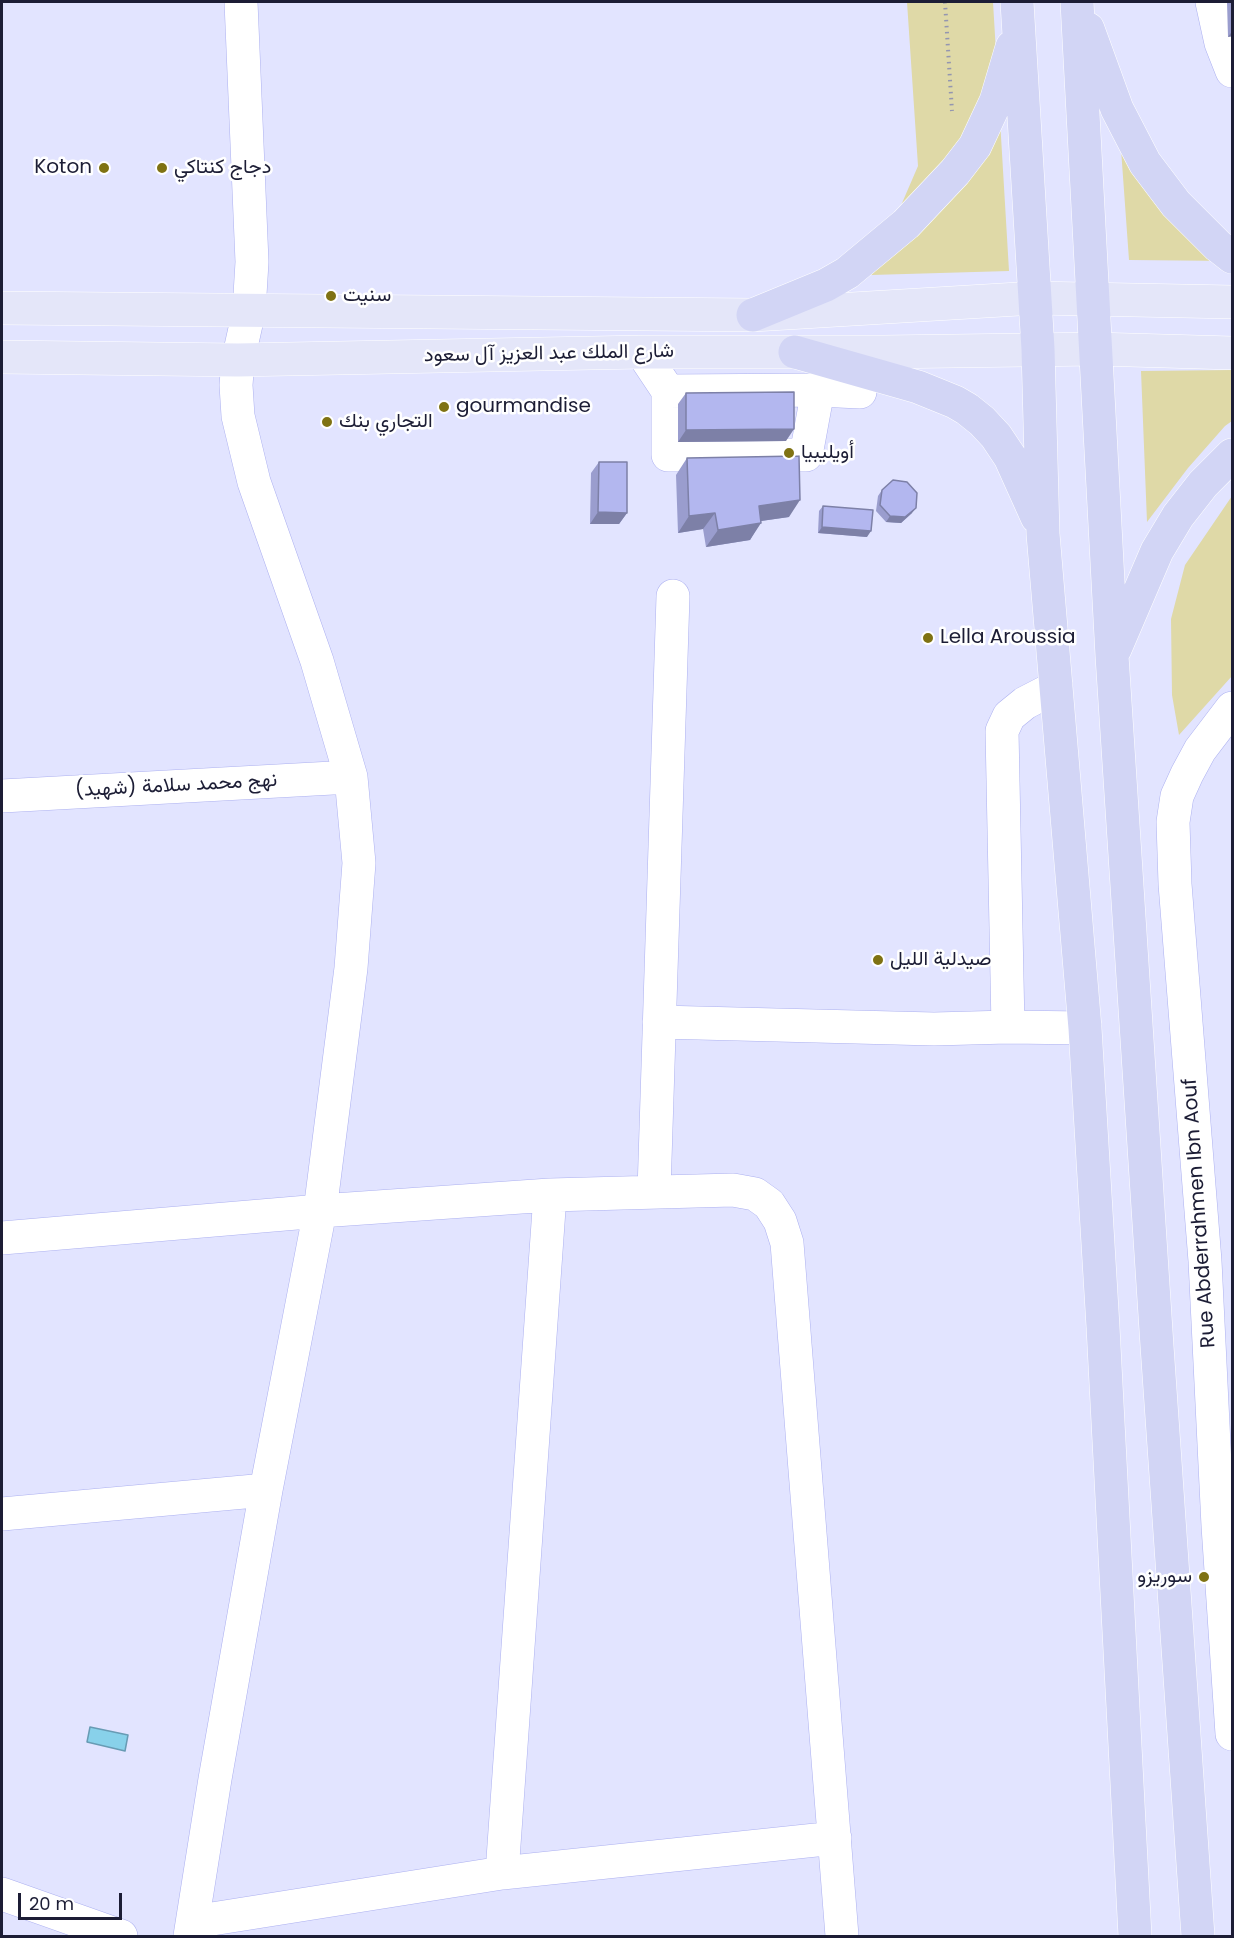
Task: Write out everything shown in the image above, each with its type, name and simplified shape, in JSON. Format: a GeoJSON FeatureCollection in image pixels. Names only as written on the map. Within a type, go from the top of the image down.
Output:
{"type":"FeatureCollection","features":[{"type":"Feature","properties":{"kind":"highway"},"geometry":{"type":"LineString","coordinates":[[1078,2],[1118,109],[1145,163],[1176,204],[1218,246],[1233,256]]}},
{"type":"Feature","properties":{"kind":"highway"},"geometry":{"type":"LineString","coordinates":[[1078,2],[1112,656],[1198,1936]]}},
{"type":"Feature","properties":{"kind":"highway"},"geometry":{"type":"LineString","coordinates":[[1018,13],[1038,349],[1043,534],[1084,1028],[1103,1327],[1135,1936]]}},
{"type":"Feature","properties":{"kind":"highway"},"geometry":{"type":"LineString","coordinates":[[753,315],[826,285],[847,273],[906,224],[955,172],[975,146],[996,101],[1018,13]]}},
{"type":"Feature","properties":{"kind":"highway"},"geometry":{"type":"LineString","coordinates":[[795,351],[918,387],[955,402],[982,421],[1011,457],[1043,534]]}},
{"type":"Feature","properties":{"kind":"highway"},"geometry":{"type":"LineString","coordinates":[[1112,656],[1157,551],[1178,516],[1203,484],[1233,455]]}},
{"type":"Feature","properties":{"kind":"main road","name":"شارع الملك عبد العزيز آل سعود"},"geometry":{"type":"LineString","coordinates":[[2,308],[753,315],[1035,298],[1233,302]]}},
{"type":"Feature","properties":{"kind":"main road","name":"شارع الملك عبد العزيز آل سعود"},"geometry":{"type":"LineString","coordinates":[[2,357],[238,360],[642,352],[883,352],[1038,349],[1233,353]]}},
{"type":"Feature","properties":{"kind":"street"},"geometry":{"type":"LineString","coordinates":[[241,2],[252,262],[249,311],[238,360],[236,385],[238,416],[254,482],[317,661],[351,777],[359,863],[351,968],[320,1211],[266,1490],[217,1767],[192,1929],[502,1873],[835,1838]]}},
{"type":"Feature","properties":{"kind":"street"},"geometry":{"type":"LineString","coordinates":[[1212,2],[1221,43],[1233,72]]}},
{"type":"Feature","properties":{"kind":"street"},"geometry":{"type":"LineString","coordinates":[[642,352],[668,391],[668,455],[806,455],[818,390]]}},
{"type":"Feature","properties":{"kind":"street"},"geometry":{"type":"LineString","coordinates":[[668,391],[860,392]]}},
{"type":"Feature","properties":{"kind":"street"},"geometry":{"type":"LineString","coordinates":[[654,1191],[673,596]]}},
{"type":"Feature","properties":{"kind":"street"},"geometry":{"type":"LineString","coordinates":[[1008,1027],[1002,731],[1009,716],[1025,704],[1056,687]]}},
{"type":"Feature","properties":{"kind":"street","name":"Rue Abderrahmen Ibn Aouf"},"geometry":{"type":"LineString","coordinates":[[1233,708],[1200,750],[1186,774],[1177,796],[1173,822],[1175,884],[1204,1249],[1218,1526],[1233,1734]]}},
{"type":"Feature","properties":{"kind":"street","name":"نهج محمد سلامة (شهيد)"},"geometry":{"type":"LineString","coordinates":[[2,796],[351,777]]}},
{"type":"Feature","properties":{"kind":"street"},"geometry":{"type":"LineString","coordinates":[[659,1022],[934,1029],[1084,1028]]}},
{"type":"Feature","properties":{"kind":"street"},"geometry":{"type":"LineString","coordinates":[[2,1239],[320,1211],[550,1195],[734,1190],[755,1194],[769,1204],[780,1221],[787,1243],[842,1936]]}},
{"type":"Feature","properties":{"kind":"street"},"geometry":{"type":"LineString","coordinates":[[502,1873],[550,1195]]}},
{"type":"Feature","properties":{"kind":"street"},"geometry":{"type":"LineString","coordinates":[[2,1514],[266,1490]]}},
{"type":"Feature","properties":{"kind":"street"},"geometry":{"type":"LineString","coordinates":[[2,1894],[121,1936]]}},
{"type":"Feature","properties":{"kind":"path"},"geometry":{"type":"LineString","coordinates":[[945,2],[952,115]]}},
{"type":"Feature","properties":{"kind":"shaded area"},"geometry":{"type":"Polygon","coordinates":[[[907,2],[993,2],[1009,271],[871,275],[918,166],[907,2]]]}},
{"type":"Feature","properties":{"kind":"shaded area"},"geometry":{"type":"Polygon","coordinates":[[[1121,149],[1231,261],[1129,260],[1121,149]]]}},
{"type":"Feature","properties":{"kind":"shaded area"},"geometry":{"type":"Polygon","coordinates":[[[1232,370],[1232,421],[1188,468],[1147,522],[1141,371],[1232,370]]]}},
{"type":"Feature","properties":{"kind":"shaded area"},"geometry":{"type":"Polygon","coordinates":[[[1232,496],[1232,676],[1179,735],[1172,695],[1171,619],[1185,565],[1232,496]]]}},
{"type":"Feature","properties":{"kind":"water"},"geometry":{"type":"Polygon","coordinates":[[[90,1727],[128,1735],[125,1751],[87,1742],[90,1727]]]}},
{"type":"Feature","properties":{"kind":"building"},"geometry":{"type":"Polygon","coordinates":[[[794,392],[794,429],[686,430],[686,393],[794,392]]]}},
{"type":"Feature","properties":{"kind":"building"},"geometry":{"type":"Polygon","coordinates":[[[799,456],[800,500],[759,506],[761,523],[718,530],[715,513],[689,516],[687,458],[799,456]]]}},
{"type":"Feature","properties":{"kind":"building"},"geometry":{"type":"Polygon","coordinates":[[[599,462],[627,462],[627,513],[598,512],[599,462]]]}},
{"type":"Feature","properties":{"kind":"building"},"geometry":{"type":"Polygon","coordinates":[[[893,480],[907,482],[917,493],[916,508],[905,517],[890,516],[880,505],[882,490],[893,480]]]}},
{"type":"Feature","properties":{"kind":"building"},"geometry":{"type":"Polygon","coordinates":[[[823,506],[873,510],[871,531],[822,527],[823,506]]]}},
{"type":"Feature","properties":{"kind":"place","name":"Koton"},"geometry":{"type":"Point","coordinates":[104,168]}},
{"type":"Feature","properties":{"kind":"place","name":"دجاج كنتاكي"},"geometry":{"type":"Point","coordinates":[162,168]}},
{"type":"Feature","properties":{"kind":"place","name":"سنيت"},"geometry":{"type":"Point","coordinates":[331,296]}},
{"type":"Feature","properties":{"kind":"place","name":"gourmandise"},"geometry":{"type":"Point","coordinates":[444,407]}},
{"type":"Feature","properties":{"kind":"place","name":"التجاري بنك"},"geometry":{"type":"Point","coordinates":[327,422]}},
{"type":"Feature","properties":{"kind":"place","name":"أويليبيا"},"geometry":{"type":"Point","coordinates":[789,453]}},
{"type":"Feature","properties":{"kind":"place","name":"Lella Aroussia"},"geometry":{"type":"Point","coordinates":[928,638]}},
{"type":"Feature","properties":{"kind":"place","name":"صيدلية الليل"},"geometry":{"type":"Point","coordinates":[878,960]}},
{"type":"Feature","properties":{"kind":"place","name":"سوريزو"},"geometry":{"type":"Point","coordinates":[1204,1577]}}]}
